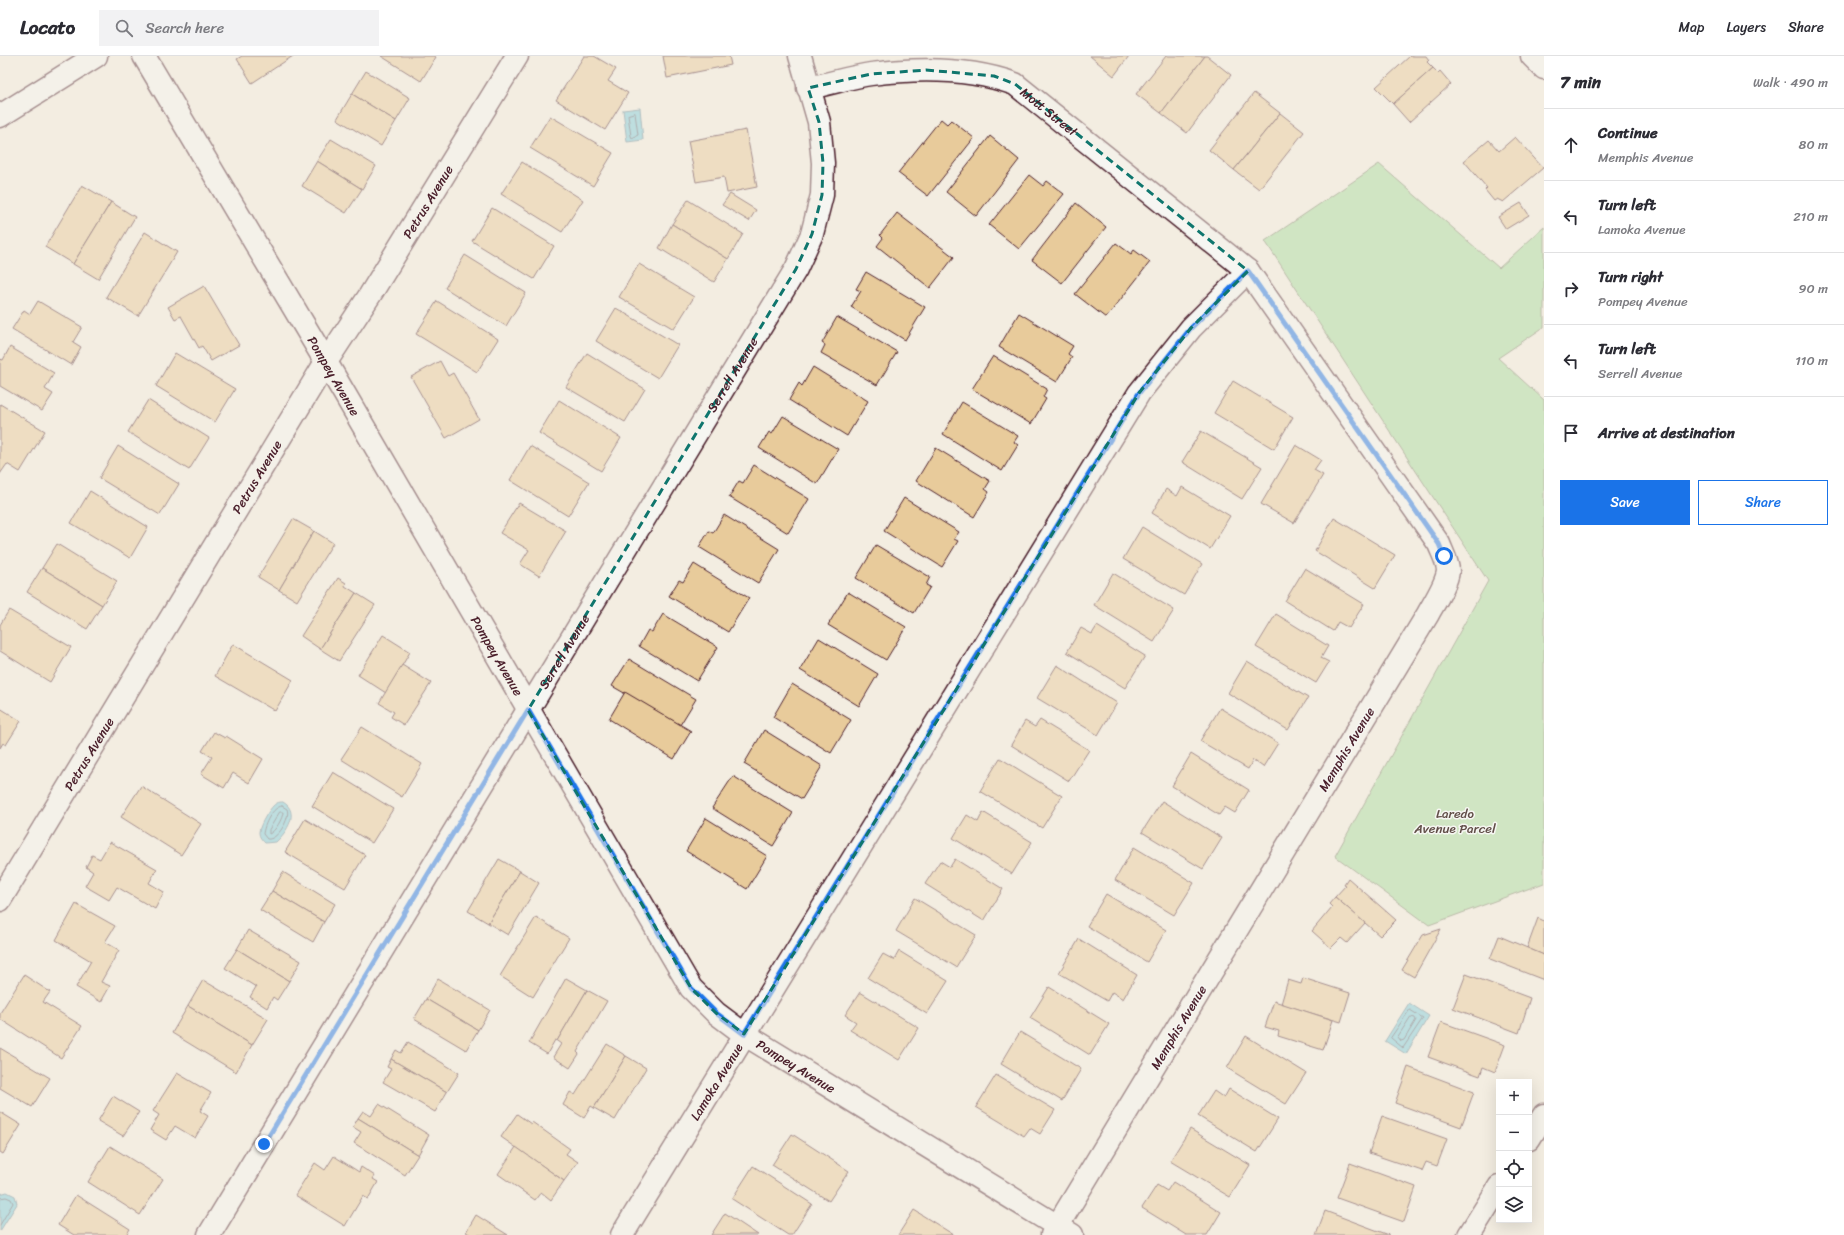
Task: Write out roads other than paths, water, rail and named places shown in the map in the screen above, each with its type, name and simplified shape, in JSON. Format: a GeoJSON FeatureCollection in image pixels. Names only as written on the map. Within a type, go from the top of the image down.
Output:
{"type":"FeatureCollection","features":[{"type":"Feature","properties":{"kind":"street"},"geometry":{"type":"LineString","coordinates":[[0,116],[96,56]]}},
{"type":"Feature","properties":{"kind":"street","name":"Pompey Avenue"},"geometry":{"type":"LineString","coordinates":[[144,56],[326,362],[691,988],[716,1013],[744,1034],[1061,1232]]}},
{"type":"Feature","properties":{"kind":"street","name":"Petrus Avenue"},"geometry":{"type":"LineString","coordinates":[[0,900],[326,362],[367,300],[517,56]]}},
{"type":"Feature","properties":{"kind":"street","name":"Serrell Avenue"},"geometry":{"type":"LineString","coordinates":[[209,1235],[796,269],[809,241],[822,195],[823,162],[819,122],[800,56]]}},
{"type":"Feature","properties":{"kind":"street"},"geometry":{"type":"LineString","coordinates":[[1532,56],[1544,68]]}},
{"type":"Feature","properties":{"kind":"street","name":"Mott Street"},"geometry":{"type":"LineString","coordinates":[[808,88],[870,74],[926,70],[994,76],[1015,84],[1248,271]]}},
{"type":"Feature","properties":{"kind":"street","name":"Lamoka Avenue"},"geometry":{"type":"LineString","coordinates":[[622,1235],[744,1034],[1139,393],[1191,328],[1248,271]]}},
{"type":"Feature","properties":{"kind":"street","name":"Memphis Avenue"},"geometry":{"type":"LineString","coordinates":[[1061,1232],[1440,594],[1448,572],[1439,544],[1248,271]]}},
{"type":"Feature","properties":{"kind":"street"},"geometry":{"type":"LineString","coordinates":[[1532,1134],[1544,1115]]}},
{"type":"Feature","properties":{"kind":"street"},"geometry":{"type":"LineString","coordinates":[[1469,1235],[1496,1192]]}},
{"type":"Feature","properties":{"kind":"water"},"geometry":{"type":"Polygon","coordinates":[[[640,108],[643,140],[627,142],[623,110],[640,108]]]}},
{"type":"Feature","properties":{"kind":"water"},"geometry":{"type":"Polygon","coordinates":[[[283,802],[291,811],[288,828],[276,842],[265,843],[259,834],[261,825],[272,808],[277,803],[283,802]]]}},
{"type":"Feature","properties":{"kind":"water"},"geometry":{"type":"Polygon","coordinates":[[[1409,1003],[1429,1016],[1406,1054],[1385,1041],[1409,1003]]]}},
{"type":"Feature","properties":{"kind":"water"},"geometry":{"type":"Polygon","coordinates":[[[7,1192],[15,1196],[17,1204],[0,1231],[0,1194],[7,1192]]]}},
{"type":"Feature","properties":{"kind":"park label","name":"Laredo Avenue Parcel"},"geometry":{"type":"Point","coordinates":[1455,820]}}]}
